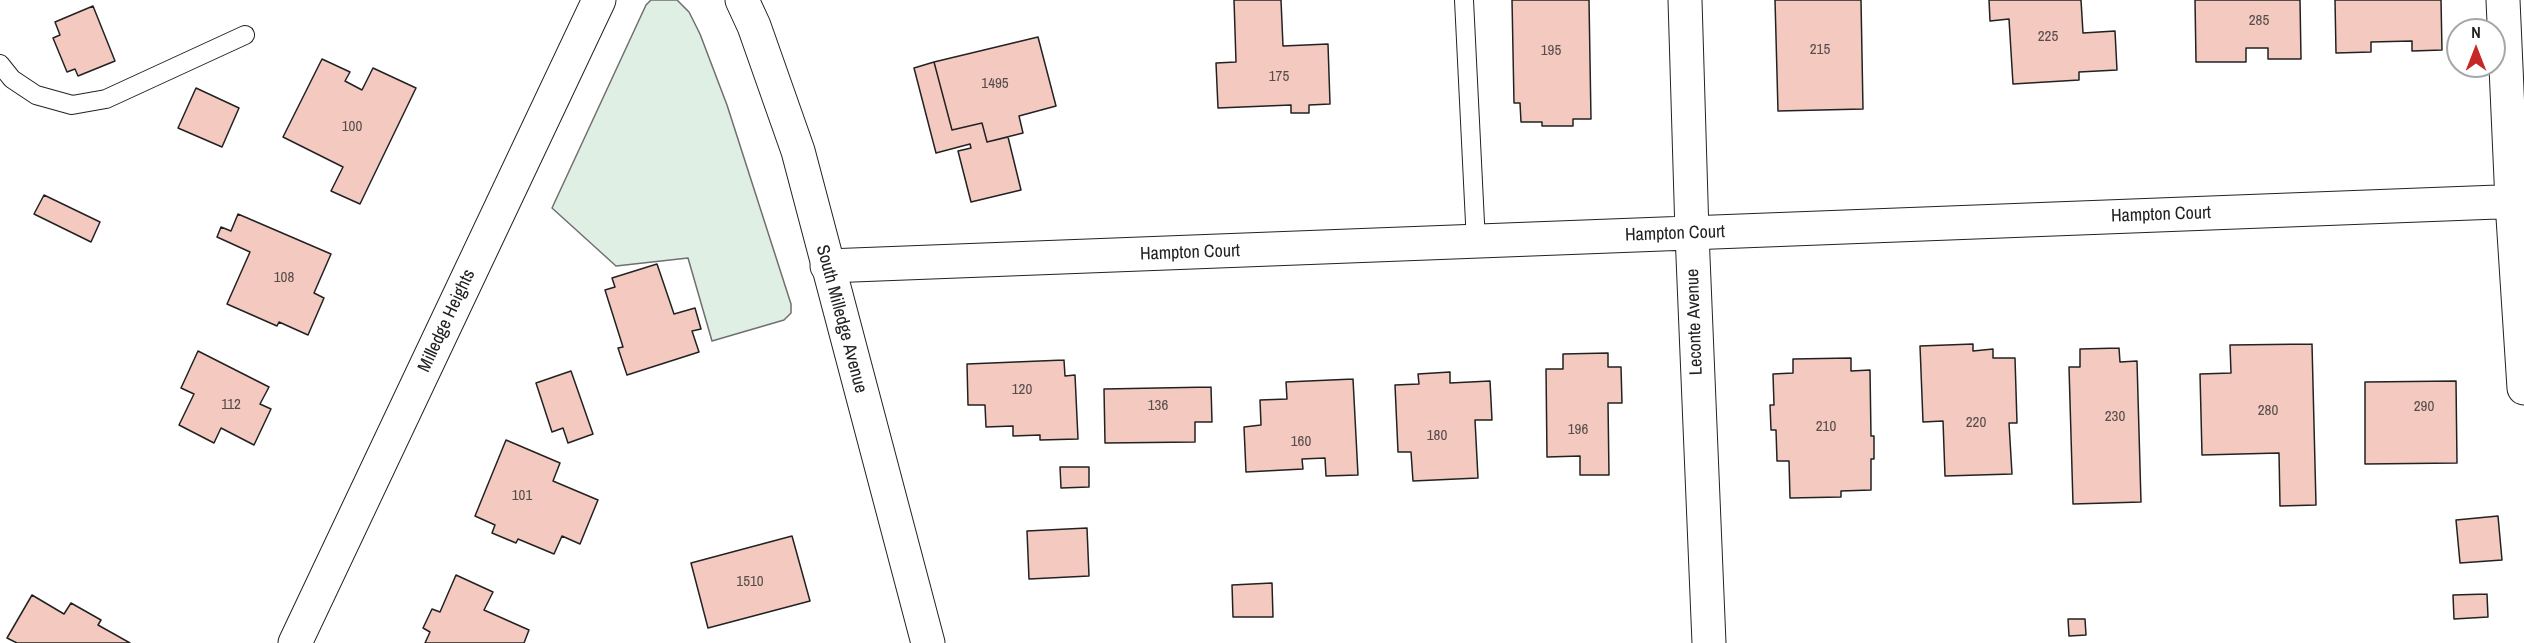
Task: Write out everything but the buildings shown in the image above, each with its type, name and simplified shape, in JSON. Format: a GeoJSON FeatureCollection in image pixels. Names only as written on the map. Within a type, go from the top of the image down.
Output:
{"type":"FeatureCollection","features":[{"type":"Feature","properties":{"kind":"street","name":"Milledge Heights"},"geometry":{"type":"LineString","coordinates":[[295,643],[599,0]]}},
{"type":"Feature","properties":{"kind":"street","name":"South Milledge Avenue"},"geometry":{"type":"LineString","coordinates":[[742,0],[754,26],[798,150],[928,643]]}},
{"type":"Feature","properties":{"kind":"street","name":"Leconte Avenue"},"geometry":{"type":"LineString","coordinates":[[1685,0],[1709,643]]}},
{"type":"Feature","properties":{"kind":"street"},"geometry":{"type":"LineString","coordinates":[[2503,0],[2518,201],[2524,388]]}},
{"type":"Feature","properties":{"kind":"street","name":"Hampton Court"},"geometry":{"type":"LineString","coordinates":[[827,267],[2518,201]]}},
{"type":"Feature","properties":{"kind":"lane"},"geometry":{"type":"LineString","coordinates":[[1464,0],[1476,243]]}},
{"type":"Feature","properties":{"kind":"lane"},"geometry":{"type":"LineString","coordinates":[[0,64],[12,79],[36,95],[72,105],[106,99],[245,34]]}},
{"type":"Feature","properties":{"kind":"green space"},"geometry":{"type":"Polygon","coordinates":[[[651,0],[677,0],[689,12],[700,34],[727,105],[791,304],[791,313],[784,320],[712,341],[688,258],[616,266],[552,208],[646,5],[651,0]]]}}]}
